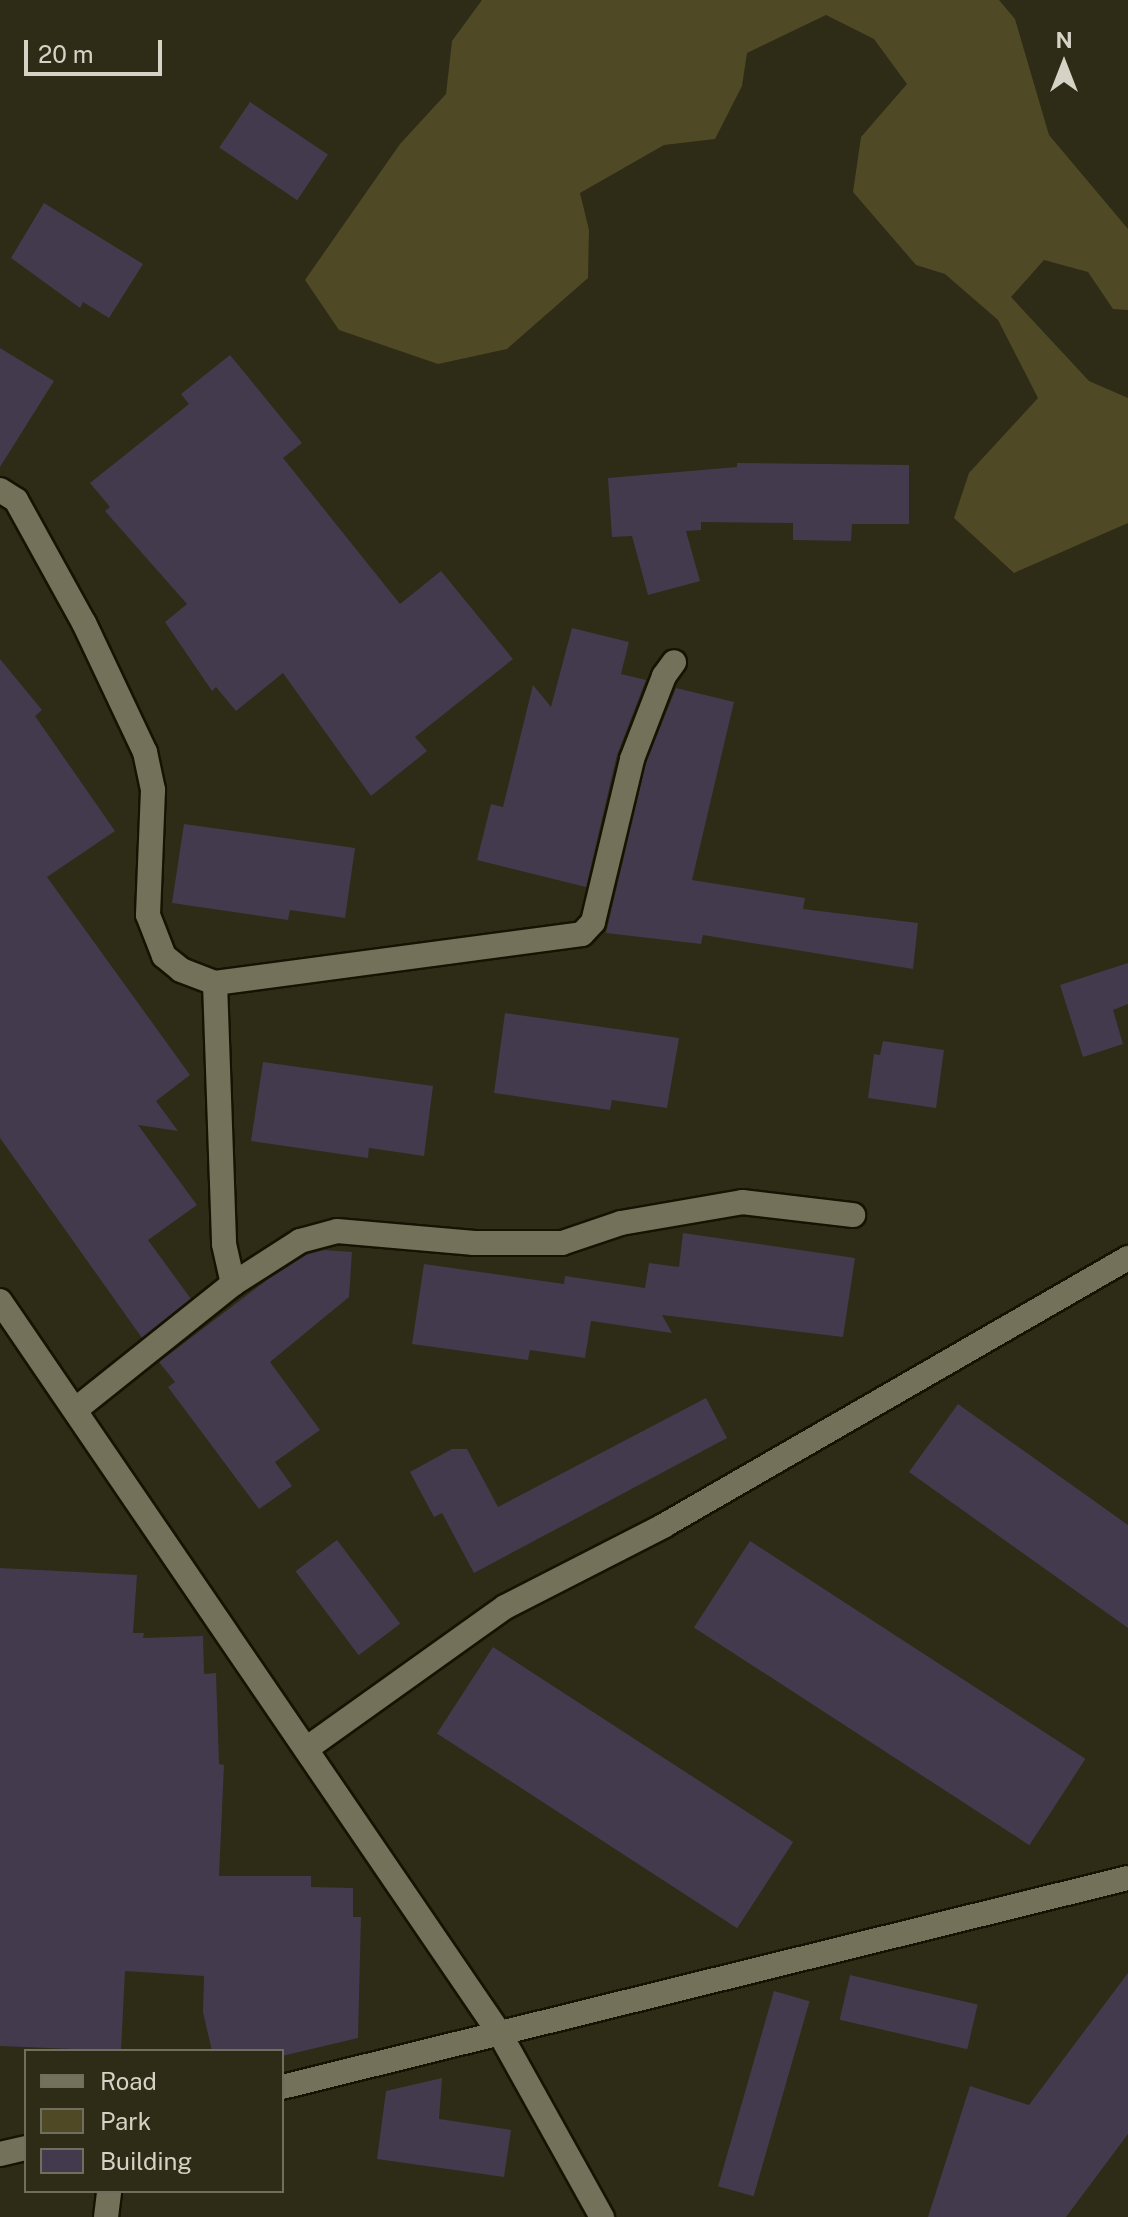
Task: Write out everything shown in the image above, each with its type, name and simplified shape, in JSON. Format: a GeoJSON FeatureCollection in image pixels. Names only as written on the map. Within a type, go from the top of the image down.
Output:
{"type":"FeatureCollection","features":[{"type":"Feature","properties":{"kind":"street"},"geometry":{"type":"LineString","coordinates":[[0,490],[16,500],[69,596],[145,752],[153,790],[148,915],[164,956],[181,970],[215,983],[582,934],[593,922],[632,759],[664,676],[674,662]]}},
{"type":"Feature","properties":{"kind":"street"},"geometry":{"type":"LineString","coordinates":[[215,983],[224,1244],[233,1284]]}},
{"type":"Feature","properties":{"kind":"street"},"geometry":{"type":"LineString","coordinates":[[75,1410],[233,1284],[300,1241],[337,1231],[474,1243],[562,1243],[621,1223],[742,1202],[853,1215]]}},
{"type":"Feature","properties":{"kind":"street"},"geometry":{"type":"LineString","coordinates":[[306,1749],[505,1607],[663,1526],[1128,1258]]}},
{"type":"Feature","properties":{"kind":"street"},"geometry":{"type":"LineString","coordinates":[[0,1301],[500,2034],[602,2217]]}},
{"type":"Feature","properties":{"kind":"street"},"geometry":{"type":"LineString","coordinates":[[284,2087],[1128,1878]]}},
{"type":"Feature","properties":{"kind":"street"},"geometry":{"type":"LineString","coordinates":[[0,2154],[24,2148]]}},
{"type":"Feature","properties":{"kind":"street"},"geometry":{"type":"LineString","coordinates":[[106,2217],[109,2193]]}},
{"type":"Feature","properties":{"kind":"green space"},"geometry":{"type":"Polygon","coordinates":[[[482,0],[999,0],[1015,19],[1049,135],[1128,229],[1128,310],[1113,309],[1088,272],[1044,260],[1011,297],[1089,381],[1128,398],[1128,523],[1014,573],[954,518],[969,473],[1038,398],[998,320],[945,274],[916,265],[853,192],[861,137],[907,84],[874,39],[826,15],[747,53],[742,86],[715,139],[664,145],[580,193],[589,230],[588,278],[507,349],[438,364],[339,330],[305,280],[400,144],[446,94],[452,41],[482,0]]]}},
{"type":"Feature","properties":{"kind":"building"},"geometry":{"type":"Polygon","coordinates":[[[250,102],[328,155],[297,200],[219,148],[250,102]]]}},
{"type":"Feature","properties":{"kind":"building"},"geometry":{"type":"Polygon","coordinates":[[[44,203],[143,264],[109,318],[83,302],[80,308],[11,258],[44,203]]]}},
{"type":"Feature","properties":{"kind":"building"},"geometry":{"type":"Polygon","coordinates":[[[0,348],[54,381],[0,467],[0,348]]]}},
{"type":"Feature","properties":{"kind":"building"},"geometry":{"type":"Polygon","coordinates":[[[230,355],[302,443],[283,458],[400,604],[441,571],[513,659],[415,737],[427,751],[371,796],[283,673],[236,711],[216,687],[212,691],[165,622],[187,604],[105,511],[110,507],[90,483],[189,404],[181,394],[230,355]]]}},
{"type":"Feature","properties":{"kind":"building"},"geometry":{"type":"Polygon","coordinates":[[[737,463],[909,465],[909,524],[852,524],[851,541],[793,540],[793,523],[701,522],[701,530],[686,531],[700,581],[648,595],[632,536],[612,537],[608,478],[737,467],[737,463]]]}},
{"type":"Feature","properties":{"kind":"building"},"geometry":{"type":"Polygon","coordinates":[[[572,628],[629,642],[621,674],[646,680],[617,755],[586,887],[477,860],[491,804],[503,807],[533,685],[551,707],[572,628]]]}},
{"type":"Feature","properties":{"kind":"building"},"geometry":{"type":"Polygon","coordinates":[[[0,659],[42,710],[35,716],[115,831],[47,877],[190,1075],[156,1101],[178,1131],[138,1125],[197,1205],[148,1240],[191,1299],[142,1338],[0,1138],[0,659]]]}},
{"type":"Feature","properties":{"kind":"building"},"geometry":{"type":"Polygon","coordinates":[[[676,688],[734,702],[692,880],[805,898],[803,909],[918,923],[913,969],[703,935],[701,944],[606,933],[646,763],[676,688]]]}},
{"type":"Feature","properties":{"kind":"building"},"geometry":{"type":"Polygon","coordinates":[[[184,824],[355,848],[345,918],[290,910],[288,920],[172,903],[184,824]]]}},
{"type":"Feature","properties":{"kind":"building"},"geometry":{"type":"Polygon","coordinates":[[[1128,963],[1128,1004],[1113,1010],[1123,1044],[1083,1057],[1060,985],[1128,963]]]}},
{"type":"Feature","properties":{"kind":"building"},"geometry":{"type":"Polygon","coordinates":[[[505,1013],[679,1038],[667,1108],[612,1100],[610,1110],[494,1093],[505,1013]]]}},
{"type":"Feature","properties":{"kind":"building"},"geometry":{"type":"Polygon","coordinates":[[[883,1041],[944,1050],[936,1108],[868,1098],[874,1054],[880,1055],[883,1041]]]}},
{"type":"Feature","properties":{"kind":"building"},"geometry":{"type":"Polygon","coordinates":[[[263,1062],[433,1086],[424,1156],[369,1148],[368,1158],[251,1141],[263,1062]]]}},
{"type":"Feature","properties":{"kind":"building"},"geometry":{"type":"Polygon","coordinates":[[[683,1233],[855,1258],[843,1337],[662,1315],[672,1333],[591,1321],[585,1358],[530,1350],[528,1360],[412,1344],[424,1264],[564,1284],[565,1276],[645,1288],[649,1263],[679,1267],[683,1233]]]}},
{"type":"Feature","properties":{"kind":"building"},"geometry":{"type":"Polygon","coordinates":[[[324,1250],[352,1252],[349,1297],[270,1362],[320,1430],[275,1462],[292,1486],[259,1509],[168,1387],[175,1382],[159,1362],[267,1280],[306,1255],[324,1250]]]}},
{"type":"Feature","properties":{"kind":"building"},"geometry":{"type":"Polygon","coordinates":[[[706,1398],[727,1438],[474,1573],[442,1513],[434,1517],[410,1472],[452,1449],[467,1449],[498,1507],[706,1398]]]}},
{"type":"Feature","properties":{"kind":"building"},"geometry":{"type":"Polygon","coordinates":[[[958,1404],[1128,1525],[1128,1628],[909,1472],[958,1404]]]}},
{"type":"Feature","properties":{"kind":"building"},"geometry":{"type":"Polygon","coordinates":[[[337,1540],[400,1624],[359,1655],[295,1571],[337,1540]]]}},
{"type":"Feature","properties":{"kind":"building"},"geometry":{"type":"Polygon","coordinates":[[[750,1541],[1085,1759],[1029,1845],[694,1627],[750,1541]]]}},
{"type":"Feature","properties":{"kind":"building"},"geometry":{"type":"Polygon","coordinates":[[[0,1568],[137,1575],[133,1633],[144,1633],[143,1638],[203,1636],[204,1674],[216,1673],[219,1764],[224,1765],[219,1876],[311,1876],[311,1887],[353,1888],[353,1917],[361,1917],[358,2038],[284,2056],[284,2049],[212,2049],[203,2012],[204,1976],[125,1971],[121,2049],[0,2046],[0,1568]]]}},
{"type":"Feature","properties":{"kind":"building"},"geometry":{"type":"Polygon","coordinates":[[[493,1647],[793,1842],[737,1928],[437,1733],[493,1647]]]}},
{"type":"Feature","properties":{"kind":"building"},"geometry":{"type":"Polygon","coordinates":[[[1128,1973],[1128,2134],[1066,2217],[928,2217],[970,2086],[1029,2105],[1128,1973]]]}},
{"type":"Feature","properties":{"kind":"building"},"geometry":{"type":"Polygon","coordinates":[[[850,1975],[978,2004],[967,2049],[840,2020],[850,1975]]]}},
{"type":"Feature","properties":{"kind":"building"},"geometry":{"type":"Polygon","coordinates":[[[774,1991],[810,2001],[754,2196],[718,2186],[774,1991]]]}},
{"type":"Feature","properties":{"kind":"building"},"geometry":{"type":"Polygon","coordinates":[[[442,2078],[439,2119],[511,2130],[504,2177],[377,2159],[386,2091],[442,2078]]]}}]}
